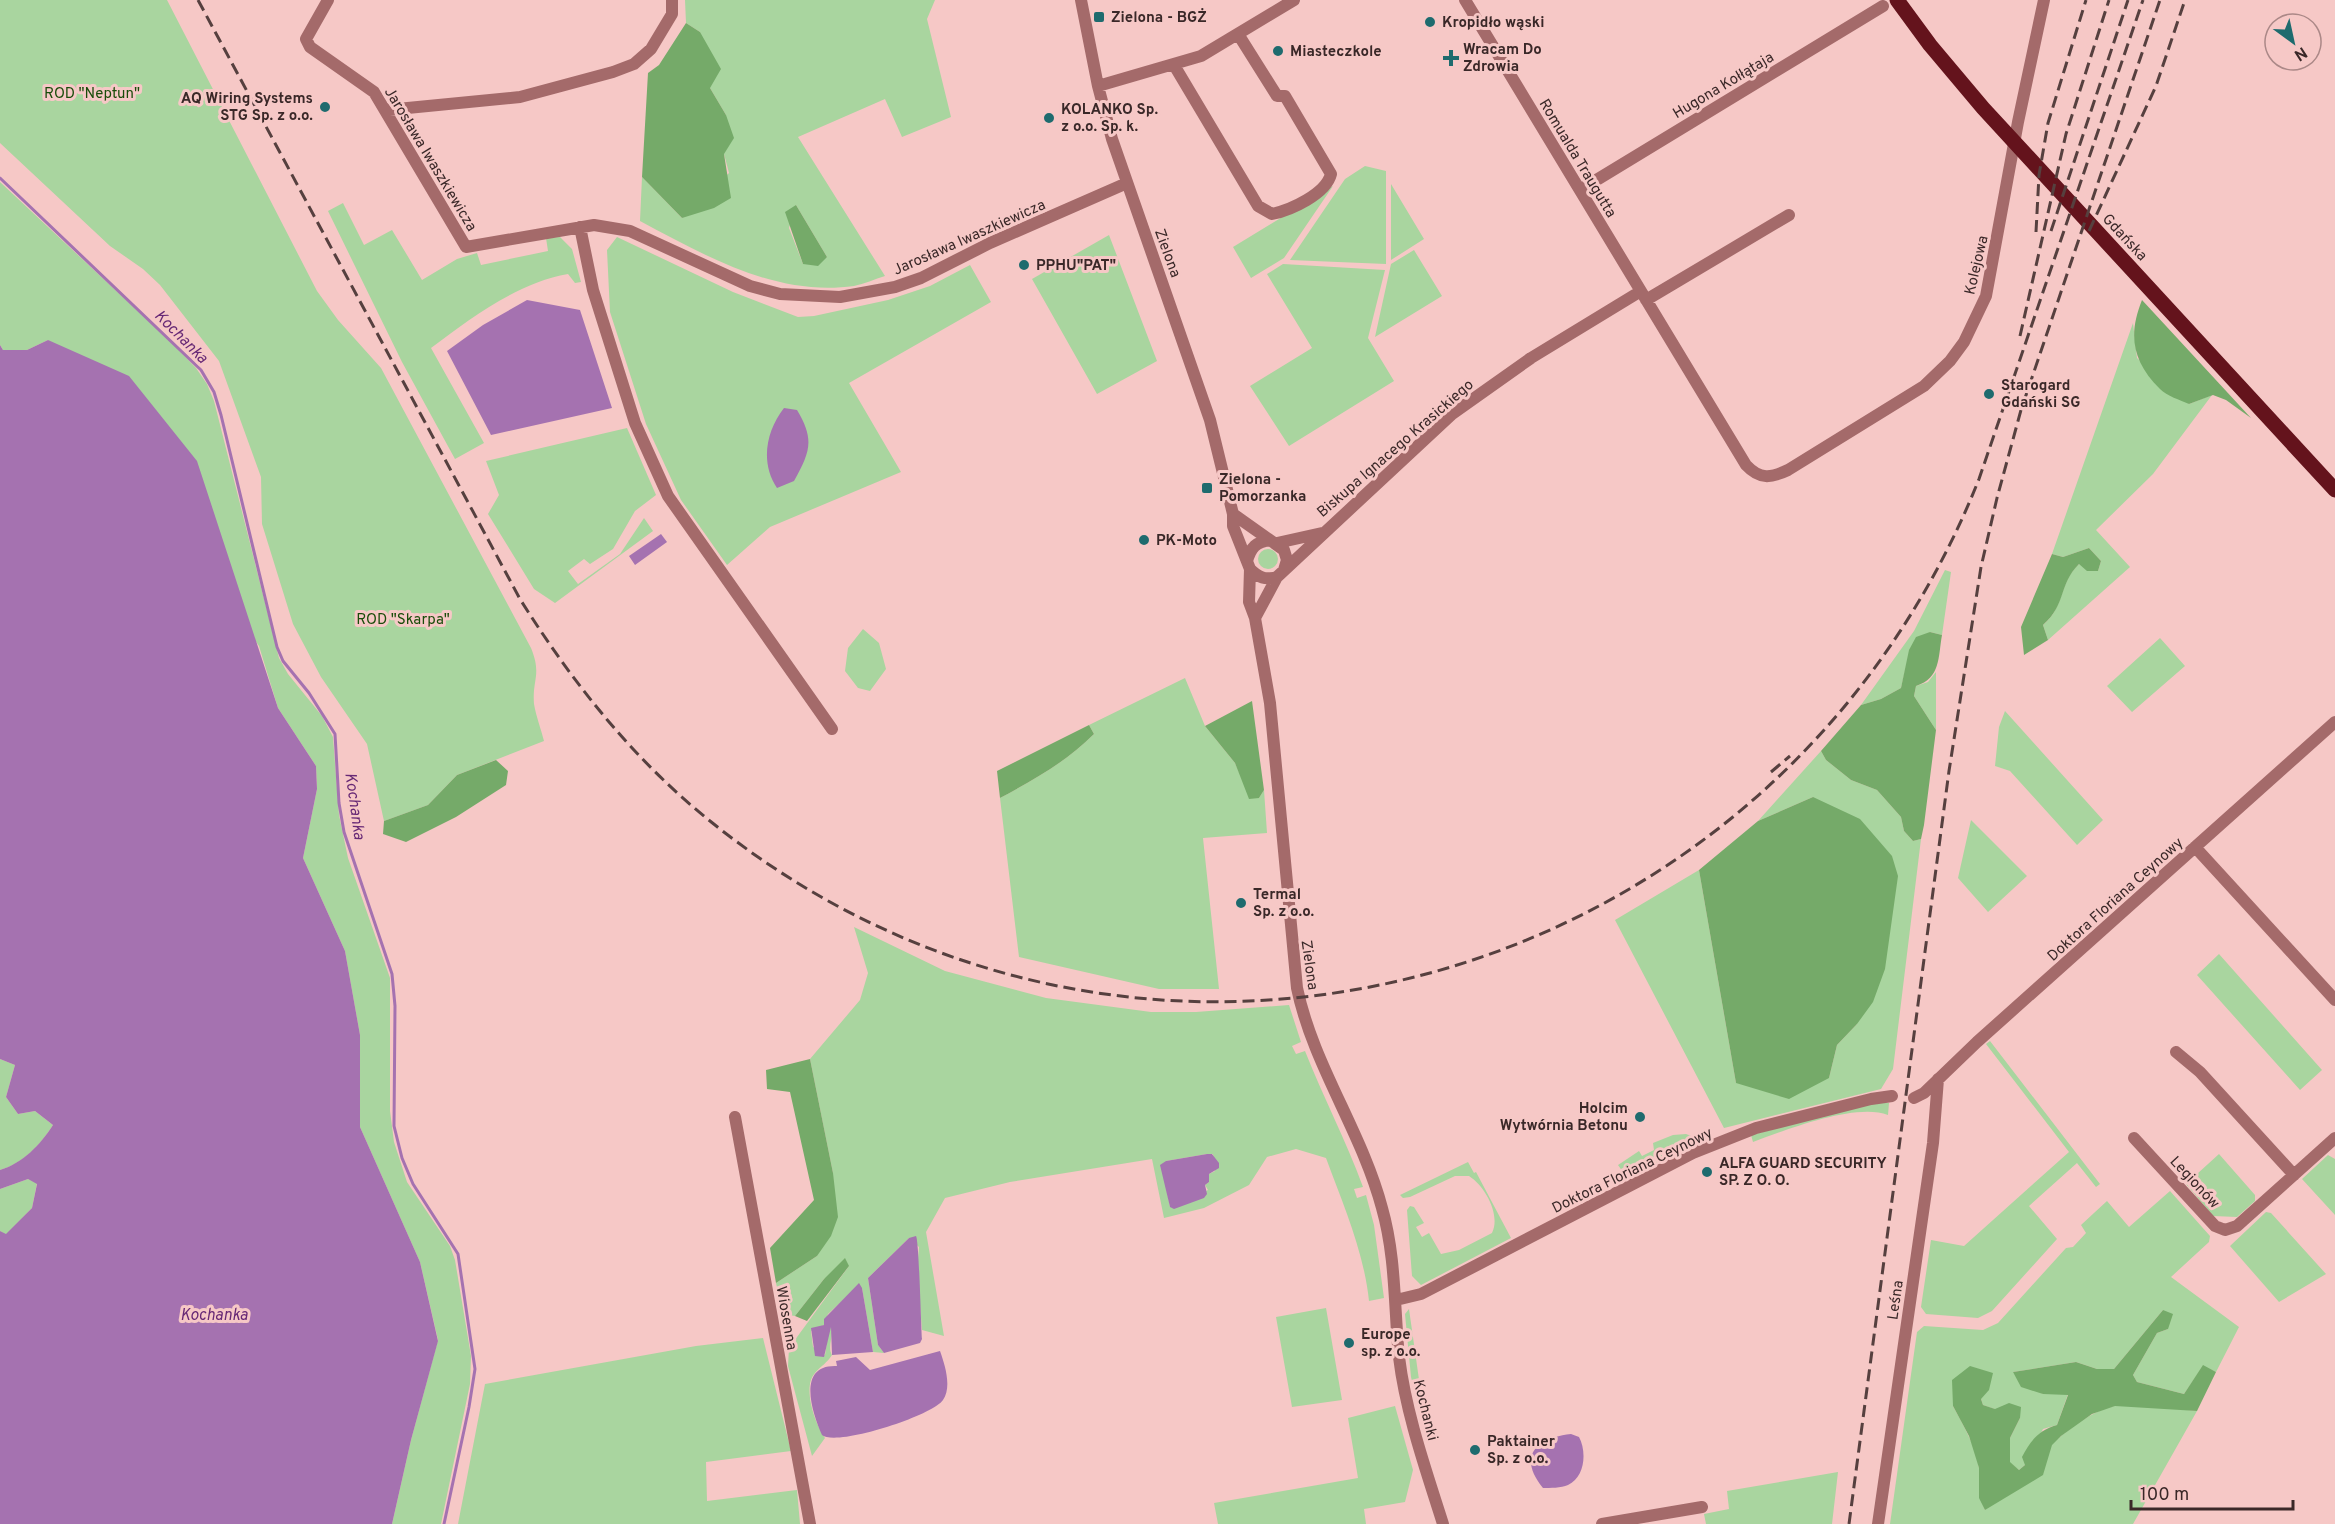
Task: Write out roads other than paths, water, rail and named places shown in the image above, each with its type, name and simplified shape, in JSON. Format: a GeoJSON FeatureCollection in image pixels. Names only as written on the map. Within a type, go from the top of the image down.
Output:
{"type":"FeatureCollection","features":[{"type":"Feature","properties":{"kind":"main road","name":"Gdańska"},"geometry":{"type":"LineString","coordinates":[[1890,3],[1930,45],[2012,141],[2335,490]]}},
{"type":"Feature","properties":{"kind":"street","name":"Jarosława Iwaszkiewicza"},"geometry":{"type":"LineString","coordinates":[[328,0],[306,39],[310,47],[374,92],[466,247],[580,227],[611,225],[630,231],[750,286],[780,294],[840,297],[887,289],[921,278],[990,243],[1127,183]]}},
{"type":"Feature","properties":{"kind":"street"},"geometry":{"type":"LineString","coordinates":[[387,111],[520,97],[634,64],[646,54],[672,14],[672,0]]}},
{"type":"Feature","properties":{"kind":"street","name":"Zielona"},"geometry":{"type":"LineString","coordinates":[[1081,0],[1098,86],[1127,183],[1207,410],[1233,514],[1233,526],[1249,565],[1249,602],[1255,618],[1273,731],[1292,952],[1299,998],[1312,1036],[1371,1169],[1389,1240],[1396,1300]]}},
{"type":"Feature","properties":{"kind":"street"},"geometry":{"type":"LineString","coordinates":[[1098,86],[1201,56],[1294,0]]}},
{"type":"Feature","properties":{"kind":"street","name":"Romualda Traugutta"},"geometry":{"type":"LineString","coordinates":[[1465,0],[1746,465]]}},
{"type":"Feature","properties":{"kind":"street","name":"Kolejowa"},"geometry":{"type":"LineString","coordinates":[[1746,465],[1754,474],[1762,477],[1773,477],[1788,470],[1923,386],[1950,361],[1964,342],[1986,296],[2018,122],[2044,0]]}},
{"type":"Feature","properties":{"kind":"street","name":"Hugona Kołłątaja"},"geometry":{"type":"LineString","coordinates":[[1580,190],[1890,3]]}},
{"type":"Feature","properties":{"kind":"street"},"geometry":{"type":"LineString","coordinates":[[1174,65],[1258,206],[1272,214],[1285,211],[1324,187],[1331,174],[1285,96],[1277,96],[1238,34]]}},
{"type":"Feature","properties":{"kind":"street"},"geometry":{"type":"LineString","coordinates":[[1644,296],[1789,215]]}},
{"type":"Feature","properties":{"kind":"street"},"geometry":{"type":"LineString","coordinates":[[580,227],[593,290],[638,430],[668,496],[832,729]]}},
{"type":"Feature","properties":{"kind":"street","name":"Biskupa Ignacego Krasickiego"},"geometry":{"type":"LineString","coordinates":[[1280,574],[1452,414],[1490,385],[1644,296]]}},
{"type":"Feature","properties":{"kind":"street"},"geometry":{"type":"LineString","coordinates":[[1233,514],[1284,550],[1287,560],[1255,618]]}},
{"type":"Feature","properties":{"kind":"street","name":"Biskupa Ignacego Krasickiego"},"geometry":{"type":"LineString","coordinates":[[1274,542],[1322,533]]}},
{"type":"Feature","properties":{"kind":"street"},"geometry":{"type":"LineString","coordinates":[[1274,542],[1258,542],[1250,550],[1249,565],[1257,577],[1267,579],[1280,574]]}},
{"type":"Feature","properties":{"kind":"street","name":"Doktora Floriana Ceynowy"},"geometry":{"type":"LineString","coordinates":[[1914,1098],[1938,1079],[2335,722]]}},
{"type":"Feature","properties":{"kind":"street"},"geometry":{"type":"LineString","coordinates":[[2196,847],[2335,1000]]}},
{"type":"Feature","properties":{"kind":"street"},"geometry":{"type":"LineString","coordinates":[[2176,1052],[2200,1072],[2294,1175]]}},
{"type":"Feature","properties":{"kind":"street","name":"Leśna"},"geometry":{"type":"LineString","coordinates":[[1878,1524],[1933,1143],[1938,1079]]}},
{"type":"Feature","properties":{"kind":"street","name":"Doktora Floriana Ceynowy"},"geometry":{"type":"LineString","coordinates":[[1396,1300],[1421,1293],[1693,1153],[1756,1128],[1870,1099],[1892,1096]]}},
{"type":"Feature","properties":{"kind":"street","name":"Wiosenna"},"geometry":{"type":"LineString","coordinates":[[735,1117],[810,1524]]}},
{"type":"Feature","properties":{"kind":"street","name":"Legionów"},"geometry":{"type":"LineString","coordinates":[[2134,1138],[2215,1226],[2225,1230],[2237,1226],[2335,1138]]}},
{"type":"Feature","properties":{"kind":"street","name":"Kochanki"},"geometry":{"type":"LineString","coordinates":[[1396,1300],[1404,1385],[1443,1524]]}},
{"type":"Feature","properties":{"kind":"street"},"geometry":{"type":"LineString","coordinates":[[1602,1524],[1702,1507]]}},
{"type":"Feature","properties":{"kind":"water"},"geometry":{"type":"Polygon","coordinates":[[[527,300],[580,310],[612,408],[491,435],[447,351],[483,325],[527,300]]]}},
{"type":"Feature","properties":{"kind":"water","name":"Kochanka"},"geometry":{"type":"Polygon","coordinates":[[[48,340],[129,376],[197,461],[278,708],[316,766],[317,789],[303,858],[345,951],[360,1035],[360,1127],[420,1262],[438,1341],[411,1440],[392,1524],[0,1524],[0,1231],[6,1234],[32,1208],[37,1184],[28,1179],[0,1189],[0,1170],[16,1163],[30,1152],[53,1125],[35,1111],[18,1114],[6,1097],[15,1065],[0,1059],[0,345],[3,350],[27,350],[48,340]]]}},
{"type":"Feature","properties":{"kind":"water"},"geometry":{"type":"Polygon","coordinates":[[[784,408],[797,410],[803,420],[808,446],[804,462],[794,481],[777,488],[768,468],[767,447],[773,427],[784,408]]]}},
{"type":"Feature","properties":{"kind":"water"},"geometry":{"type":"Polygon","coordinates":[[[661,534],[667,542],[635,565],[629,556],[661,534]]]}},
{"type":"Feature","properties":{"kind":"water"},"geometry":{"type":"Polygon","coordinates":[[[1212,1154],[1219,1163],[1219,1168],[1209,1174],[1209,1182],[1205,1185],[1207,1194],[1204,1198],[1174,1209],[1170,1207],[1160,1165],[1166,1161],[1212,1154]]]}},
{"type":"Feature","properties":{"kind":"water"},"geometry":{"type":"Polygon","coordinates":[[[916,1236],[922,1339],[920,1343],[884,1353],[878,1345],[868,1278],[909,1238],[916,1236]]]}},
{"type":"Feature","properties":{"kind":"water"},"geometry":{"type":"Polygon","coordinates":[[[859,1283],[862,1288],[873,1352],[832,1355],[831,1327],[824,1357],[815,1356],[811,1328],[824,1325],[824,1319],[859,1283]]]}},
{"type":"Feature","properties":{"kind":"water"},"geometry":{"type":"Polygon","coordinates":[[[940,1351],[946,1369],[947,1389],[943,1400],[935,1407],[904,1421],[864,1433],[831,1438],[822,1435],[814,1415],[810,1392],[816,1373],[824,1367],[837,1366],[836,1361],[856,1357],[870,1370],[940,1351]]]}},
{"type":"Feature","properties":{"kind":"water"},"geometry":{"type":"Polygon","coordinates":[[[1571,1434],[1579,1437],[1582,1443],[1584,1457],[1578,1476],[1568,1485],[1543,1488],[1531,1467],[1534,1450],[1548,1440],[1571,1434]]]}},
{"type":"Feature","properties":{"kind":"waterway","name":"Kochanka"},"geometry":{"type":"LineString","coordinates":[[0,178],[201,370],[214,392],[221,415],[277,647],[283,661],[309,693],[335,734],[339,803],[344,832],[392,974],[395,1006],[394,1126],[402,1158],[413,1184],[458,1254],[475,1369],[444,1524]]}},
{"type":"Feature","properties":{"kind":"railway"},"geometry":{"type":"LineString","coordinates":[[198,0],[520,599],[583,689],[655,772],[710,821],[880,928],[1062,987],[1248,1001],[1430,973],[1602,904],[1756,798],[1884,655],[1979,479],[2143,0]]}},
{"type":"Feature","properties":{"kind":"railway"},"geometry":{"type":"LineString","coordinates":[[2036,232],[2039,175],[2048,123],[2086,0]]}},
{"type":"Feature","properties":{"kind":"railway"},"geometry":{"type":"LineString","coordinates":[[2020,336],[2066,134],[2109,0]]}},
{"type":"Feature","properties":{"kind":"railway"},"geometry":{"type":"LineString","coordinates":[[2051,231],[2128,0]]}},
{"type":"Feature","properties":{"kind":"railway"},"geometry":{"type":"LineString","coordinates":[[1849,1524],[1949,771],[1981,567],[2021,410],[2160,0]]}},
{"type":"Feature","properties":{"kind":"railway"},"geometry":{"type":"LineString","coordinates":[[2089,231],[2156,86],[2185,0]]}},
{"type":"Feature","properties":{"kind":"railway"},"geometry":{"type":"LineString","coordinates":[[1771,772],[1790,756]]}},
{"type":"Feature","properties":{"kind":"place","name":"Zielona - BGŻ"},"geometry":{"type":"Point","coordinates":[1099,17]}},
{"type":"Feature","properties":{"kind":"place","name":"Kropidło wąski"},"geometry":{"type":"Point","coordinates":[1430,22]}},
{"type":"Feature","properties":{"kind":"place","name":"Miasteczkole"},"geometry":{"type":"Point","coordinates":[1278,51]}},
{"type":"Feature","properties":{"kind":"place","name":"Wracam Do Zdrowia"},"geometry":{"type":"Point","coordinates":[1451,58]}},
{"type":"Feature","properties":{"kind":"place","name":"AQ Wiring Systems STG Sp. z o.o."},"geometry":{"type":"Point","coordinates":[325,107]}},
{"type":"Feature","properties":{"kind":"place","name":"KOLANKO Sp. z o.o. Sp. k."},"geometry":{"type":"Point","coordinates":[1049,118]}},
{"type":"Feature","properties":{"kind":"place","name":"PPHU\"PAT\""},"geometry":{"type":"Point","coordinates":[1024,265]}},
{"type":"Feature","properties":{"kind":"place","name":"Starogard Gdański SG"},"geometry":{"type":"Point","coordinates":[1989,394]}},
{"type":"Feature","properties":{"kind":"place","name":"Zielona - Pomorzanka"},"geometry":{"type":"Point","coordinates":[1207,488]}},
{"type":"Feature","properties":{"kind":"place","name":"PK-Moto"},"geometry":{"type":"Point","coordinates":[1144,540]}},
{"type":"Feature","properties":{"kind":"place","name":"Termal Sp. z o.o."},"geometry":{"type":"Point","coordinates":[1241,903]}},
{"type":"Feature","properties":{"kind":"place","name":"Holcim Wytwórnia Betonu"},"geometry":{"type":"Point","coordinates":[1640,1117]}},
{"type":"Feature","properties":{"kind":"place","name":"ALFA GUARD SECURITY SP. Z O. O."},"geometry":{"type":"Point","coordinates":[1707,1172]}},
{"type":"Feature","properties":{"kind":"place","name":"Europe sp. z o.o."},"geometry":{"type":"Point","coordinates":[1349,1343]}},
{"type":"Feature","properties":{"kind":"place","name":"Paktainer Sp. z o.o."},"geometry":{"type":"Point","coordinates":[1475,1450]}},
{"type":"Feature","properties":{"kind":"park label","name":"ROD \"Neptun\""},"geometry":{"type":"Point","coordinates":[92,93]}},
{"type":"Feature","properties":{"kind":"park label","name":"ROD \"Skarpa\""},"geometry":{"type":"Point","coordinates":[403,619]}}]}
